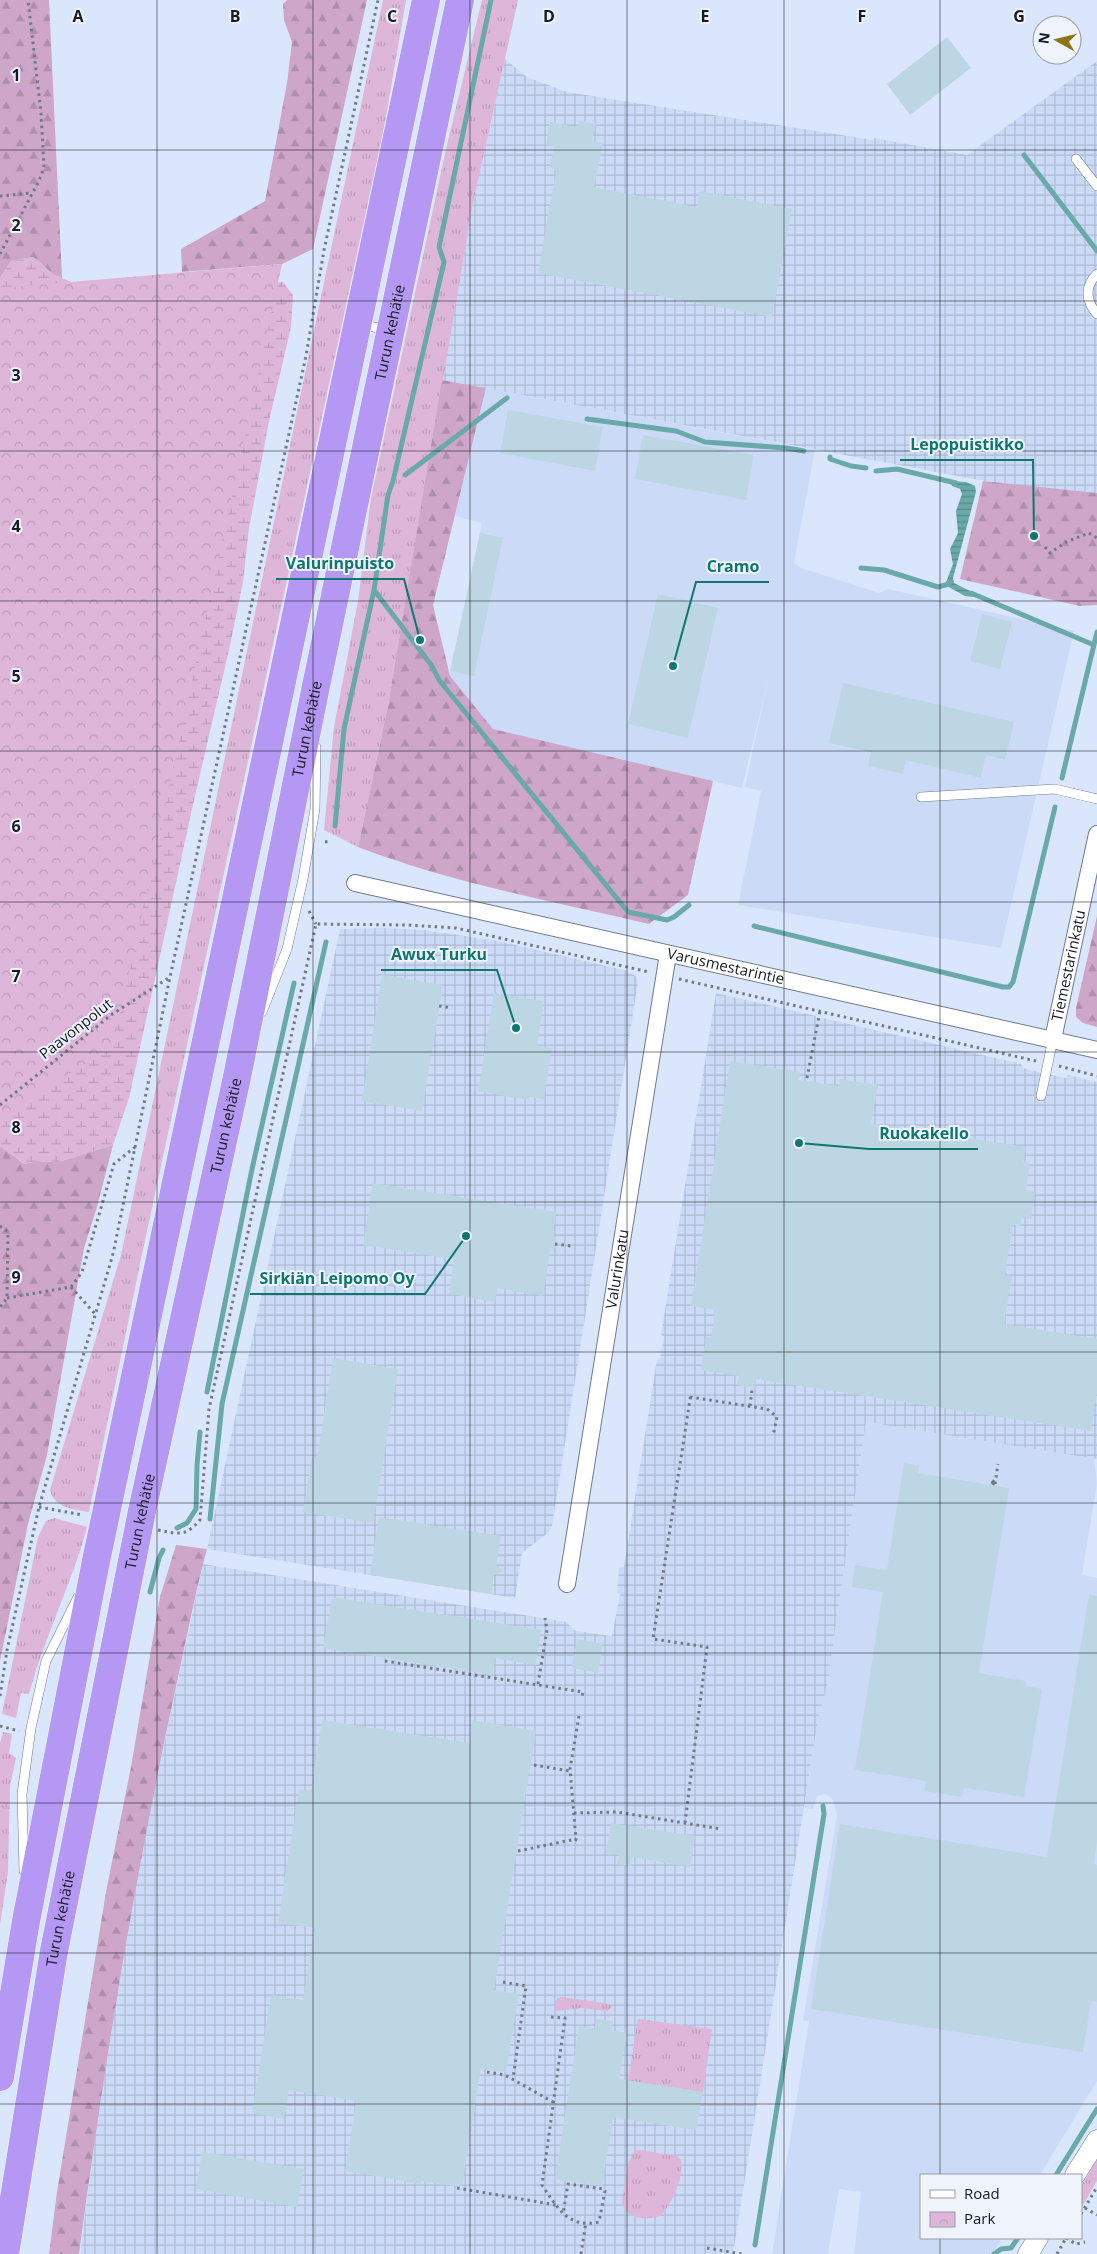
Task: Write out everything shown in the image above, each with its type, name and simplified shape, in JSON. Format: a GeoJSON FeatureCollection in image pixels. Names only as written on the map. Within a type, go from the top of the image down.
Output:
{"type":"FeatureCollection","features":[{"type":"Feature","properties":{"kind":"highway"},"geometry":{"type":"LineString","coordinates":[[0,2077],[26,1921],[96,1561],[426,0]]}},
{"type":"Feature","properties":{"kind":"highway","name":"Turun kehätie"},"geometry":{"type":"LineString","coordinates":[[5,2254],[56,1941],[142,1510],[237,1077],[316,686],[460,0]]}},
{"type":"Feature","properties":{"kind":"street","name":"Tiemestarinkatu"},"geometry":{"type":"LineString","coordinates":[[1053,1039],[1097,834]]}},
{"type":"Feature","properties":{"kind":"street","name":"Varusmestarintie"},"geometry":{"type":"LineString","coordinates":[[355,883],[1097,1050]]}},
{"type":"Feature","properties":{"kind":"street","name":"Valurinkatu"},"geometry":{"type":"LineString","coordinates":[[567,1584],[668,954]]}},
{"type":"Feature","properties":{"kind":"street"},"geometry":{"type":"LineString","coordinates":[[1077,2174],[1097,2140]]}},
{"type":"Feature","properties":{"kind":"street"},"geometry":{"type":"LineString","coordinates":[[1028,2254],[1037,2239]]}},
{"type":"Feature","properties":{"kind":"lane"},"geometry":{"type":"LineString","coordinates":[[1076,159],[1097,186]]}},
{"type":"Feature","properties":{"kind":"lane"},"geometry":{"type":"LineString","coordinates":[[1097,274],[1090,282],[1087,297],[1089,305],[1097,314]]}},
{"type":"Feature","properties":{"kind":"lane"},"geometry":{"type":"LineString","coordinates":[[358,324],[391,330]]}},
{"type":"Feature","properties":{"kind":"lane"},"geometry":{"type":"LineString","coordinates":[[921,798],[1054,789],[1097,799]]}},
{"type":"Feature","properties":{"kind":"lane"},"geometry":{"type":"LineString","coordinates":[[1041,1096],[1053,1039]]}},
{"type":"Feature","properties":{"kind":"path"},"geometry":{"type":"LineString","coordinates":[[0,254],[33,193],[44,167],[41,113],[28,0]]}},
{"type":"Feature","properties":{"kind":"path"},"geometry":{"type":"LineString","coordinates":[[0,1696],[7,1650],[40,1507],[113,1254],[170,976],[306,356],[324,250],[378,0]]}},
{"type":"Feature","properties":{"kind":"path"},"geometry":{"type":"LineString","coordinates":[[0,196],[33,193]]}},
{"type":"Feature","properties":{"kind":"path"},"geometry":{"type":"LineString","coordinates":[[1045,547],[1050,554],[1082,535],[1089,533],[1097,538]]}},
{"type":"Feature","properties":{"kind":"path"},"geometry":{"type":"LineString","coordinates":[[325,842],[331,841]]}},
{"type":"Feature","properties":{"kind":"path"},"geometry":{"type":"LineString","coordinates":[[155,1529],[181,1535],[192,1530],[200,1520],[209,1409],[316,924],[309,910]]}},
{"type":"Feature","properties":{"kind":"path"},"geometry":{"type":"LineString","coordinates":[[316,924],[407,925],[456,928],[1097,1076]]}},
{"type":"Feature","properties":{"kind":"path","name":"Paavonpolut"},"geometry":{"type":"LineString","coordinates":[[0,1105],[111,1015],[170,976]]}},
{"type":"Feature","properties":{"kind":"path"},"geometry":{"type":"LineString","coordinates":[[440,1006],[452,1008]]}},
{"type":"Feature","properties":{"kind":"path"},"geometry":{"type":"LineString","coordinates":[[807,1078],[820,1011]]}},
{"type":"Feature","properties":{"kind":"path"},"geometry":{"type":"LineString","coordinates":[[7,1298],[71,1287],[82,1272],[114,1164],[135,1147]]}},
{"type":"Feature","properties":{"kind":"path"},"geometry":{"type":"LineString","coordinates":[[0,1226],[8,1232],[7,1298],[0,1307]]}},
{"type":"Feature","properties":{"kind":"path"},"geometry":{"type":"LineString","coordinates":[[555,1244],[571,1246]]}},
{"type":"Feature","properties":{"kind":"path"},"geometry":{"type":"LineString","coordinates":[[71,1287],[95,1314]]}},
{"type":"Feature","properties":{"kind":"path"},"geometry":{"type":"LineString","coordinates":[[750,1406],[752,1390]]}},
{"type":"Feature","properties":{"kind":"path"},"geometry":{"type":"LineString","coordinates":[[685,1823],[707,1647],[653,1639],[691,1395],[767,1410],[776,1418],[773,1436]]}},
{"type":"Feature","properties":{"kind":"path"},"geometry":{"type":"LineString","coordinates":[[994,1483],[998,1464]]}},
{"type":"Feature","properties":{"kind":"path"},"geometry":{"type":"LineString","coordinates":[[40,1507],[88,1516]]}},
{"type":"Feature","properties":{"kind":"path"},"geometry":{"type":"LineString","coordinates":[[538,1684],[547,1630],[544,1618]]}},
{"type":"Feature","properties":{"kind":"path"},"geometry":{"type":"LineString","coordinates":[[385,1661],[583,1692],[582,1697]]}},
{"type":"Feature","properties":{"kind":"path"},"geometry":{"type":"LineString","coordinates":[[518,1851],[577,1840],[570,1771],[579,1716]]}},
{"type":"Feature","properties":{"kind":"path"},"geometry":{"type":"LineString","coordinates":[[0,1726],[19,1731]]}},
{"type":"Feature","properties":{"kind":"path"},"geometry":{"type":"LineString","coordinates":[[534,1765],[570,1771]]}},
{"type":"Feature","properties":{"kind":"path"},"geometry":{"type":"LineString","coordinates":[[574,1813],[617,1812],[721,1829]]}},
{"type":"Feature","properties":{"kind":"path"},"geometry":{"type":"LineString","coordinates":[[503,1982],[526,1986],[513,2079]]}},
{"type":"Feature","properties":{"kind":"path"},"geometry":{"type":"LineString","coordinates":[[551,2017],[565,2018],[542,2185],[563,2214],[569,2219],[586,2222],[599,2222],[604,2188],[568,2184],[563,2214]]}},
{"type":"Feature","properties":{"kind":"path"},"geometry":{"type":"LineString","coordinates":[[487,2072],[505,2075],[553,2102]]}},
{"type":"Feature","properties":{"kind":"path"},"geometry":{"type":"LineString","coordinates":[[1082,2212],[1097,2187]]}},
{"type":"Feature","properties":{"kind":"path"},"geometry":{"type":"LineString","coordinates":[[457,2188],[556,2205]]}},
{"type":"Feature","properties":{"kind":"path"},"geometry":{"type":"LineString","coordinates":[[1085,2208],[1096,2213]]}},
{"type":"Feature","properties":{"kind":"path"},"geometry":{"type":"LineString","coordinates":[[581,2254],[586,2222]]}},
{"type":"Feature","properties":{"kind":"path"},"geometry":{"type":"LineString","coordinates":[[1057,2254],[1066,2239]]}},
{"type":"Feature","properties":{"kind":"path"},"geometry":{"type":"LineString","coordinates":[[1068,2239],[1076,2244],[1086,2242]]}},
{"type":"Feature","properties":{"kind":"path"},"geometry":{"type":"LineString","coordinates":[[707,2248],[742,2254]]}},
{"type":"Feature","properties":{"kind":"shaded area"},"geometry":{"type":"Polygon","coordinates":[[[505,59],[527,77],[567,92],[873,140],[874,138],[967,155],[1097,61],[1097,502],[442,380],[472,208],[505,59]]]}},
{"type":"Feature","properties":{"kind":"shaded area"},"geometry":{"type":"Polygon","coordinates":[[[486,388],[815,450],[794,563],[801,568],[879,593],[888,589],[1074,631],[1001,948],[738,905],[761,791],[745,787],[768,680],[742,788],[493,729],[450,676],[482,523],[455,516],[486,388]]]}},
{"type":"Feature","properties":{"kind":"shaded area"},"geometry":{"type":"Polygon","coordinates":[[[951,481],[966,482],[975,486],[976,492],[953,578],[954,583],[976,594],[976,597],[965,596],[945,585],[953,564],[950,549],[958,533],[956,511],[962,494],[960,489],[952,486],[951,481]]]}},
{"type":"Feature","properties":{"kind":"shaded area"},"geometry":{"type":"Polygon","coordinates":[[[383,928],[424,930],[498,941],[628,971],[637,977],[638,982],[552,1526],[548,1533],[522,1553],[515,1598],[207,1549],[340,929],[383,928]]]}},
{"type":"Feature","properties":{"kind":"shaded area"},"geometry":{"type":"Polygon","coordinates":[[[716,993],[816,1016],[817,1019],[823,1018],[1021,1064],[1023,1068],[1046,1074],[1066,1078],[1068,1075],[1097,1082],[1097,1459],[866,1422],[830,1664],[831,1669],[817,1725],[733,2254],[80,2254],[96,2129],[143,1842],[203,1564],[561,1621],[566,1622],[576,1631],[612,1636],[620,1594],[617,1593],[619,1568],[624,1567],[657,1359],[660,1359],[664,1336],[661,1335],[716,993]]]}},
{"type":"Feature","properties":{"kind":"shaded area"},"geometry":{"type":"Polygon","coordinates":[[[866,1422],[1094,1458],[1097,1484],[1082,1575],[1097,1578],[1097,2081],[1041,2174],[920,2174],[920,2239],[1001,2239],[992,2254],[854,2254],[861,2192],[839,2189],[828,2254],[772,2254],[809,2021],[803,2020],[837,1815],[833,1800],[826,1794],[817,1796],[813,1809],[804,1808],[817,1725],[831,1669],[830,1664],[866,1422]]]}},
{"type":"Feature","properties":{"kind":"green space"},"geometry":{"type":"Polygon","coordinates":[[[0,0],[49,0],[62,278],[54,275],[33,257],[11,261],[0,278],[0,0]]]}},
{"type":"Feature","properties":{"kind":"green space"},"geometry":{"type":"Polygon","coordinates":[[[287,0],[367,0],[313,249],[282,264],[182,272],[181,249],[265,201],[287,83],[292,42],[284,20],[283,4],[287,0]]]}},
{"type":"Feature","properties":{"kind":"green space"},"geometry":{"type":"Polygon","coordinates":[[[383,0],[406,0],[384,128],[141,1259],[89,1512],[77,1510],[60,1504],[52,1496],[50,1490],[121,1255],[383,0]]]}},
{"type":"Feature","properties":{"kind":"green space"},"geometry":{"type":"Polygon","coordinates":[[[482,0],[518,0],[472,208],[388,706],[358,847],[324,830],[334,727],[358,601],[371,498],[446,149],[482,0]]]}},
{"type":"Feature","properties":{"kind":"green space"},"geometry":{"type":"Polygon","coordinates":[[[33,257],[54,275],[91,290],[182,291],[283,282],[293,295],[291,327],[269,421],[249,528],[243,582],[129,1098],[113,1145],[58,1162],[37,1161],[24,1164],[0,1146],[0,278],[11,261],[33,257]]]}},
{"type":"Feature","properties":{"kind":"green space"},"geometry":{"type":"Polygon","coordinates":[[[282,264],[113,1047],[0,1115],[0,288],[282,264]]]}},
{"type":"Feature","properties":{"kind":"green space"},"geometry":{"type":"Polygon","coordinates":[[[442,380],[486,388],[433,605],[450,676],[493,729],[713,781],[688,895],[649,924],[466,881],[393,860],[358,847],[388,706],[442,380]]]}},
{"type":"Feature","properties":{"kind":"green space"},"geometry":{"type":"Polygon","coordinates":[[[983,481],[1097,493],[1097,605],[1080,606],[960,579],[983,481]]]}},
{"type":"Feature","properties":{"kind":"green space"},"geometry":{"type":"Polygon","coordinates":[[[1097,916],[1097,1027],[1083,1023],[1076,1017],[1076,1008],[1097,916]]]}},
{"type":"Feature","properties":{"kind":"green space"},"geometry":{"type":"Polygon","coordinates":[[[113,1145],[84,1248],[47,1455],[28,1524],[0,1661],[0,1146],[24,1164],[37,1161],[58,1162],[113,1145]]]}},
{"type":"Feature","properties":{"kind":"green space"},"geometry":{"type":"Polygon","coordinates":[[[54,1518],[87,1527],[29,1694],[21,1693],[16,1718],[2,1714],[38,1537],[46,1521],[54,1518]]]}},
{"type":"Feature","properties":{"kind":"green space"},"geometry":{"type":"Polygon","coordinates":[[[176,1545],[207,1549],[159,1765],[133,1904],[109,2044],[79,2254],[49,2254],[57,2192],[106,1892],[131,1767],[160,1597],[176,1545]]]}},
{"type":"Feature","properties":{"kind":"green space"},"geometry":{"type":"Polygon","coordinates":[[[3,1732],[12,1734],[9,1753],[16,1758],[10,1786],[8,1872],[0,1925],[0,1743],[3,1732]]]}},
{"type":"Feature","properties":{"kind":"green space"},"geometry":{"type":"Polygon","coordinates":[[[557,1998],[611,2004],[612,2007],[608,2011],[581,2008],[557,2011],[555,2009],[557,1998]]]}},
{"type":"Feature","properties":{"kind":"green space"},"geometry":{"type":"Polygon","coordinates":[[[638,2019],[712,2029],[703,2092],[628,2081],[638,2019]]]}},
{"type":"Feature","properties":{"kind":"green space"},"geometry":{"type":"Polygon","coordinates":[[[640,2150],[677,2156],[681,2160],[681,2175],[677,2189],[662,2215],[656,2217],[644,2218],[632,2215],[627,2212],[622,2201],[628,2164],[634,2151],[640,2150]]]}},
{"type":"Feature","properties":{"kind":"green space"},"geometry":{"type":"Polygon","coordinates":[[[1097,2160],[1097,2181],[1082,2206],[1082,2184],[1097,2160]]]}},
{"type":"Feature","properties":{"kind":"building"},"geometry":{"type":"Polygon","coordinates":[[[947,37],[971,68],[910,115],[887,84],[947,37]]]}},
{"type":"Feature","properties":{"kind":"building"},"geometry":{"type":"Polygon","coordinates":[[[579,121],[596,124],[592,141],[603,143],[594,187],[697,207],[700,191],[792,209],[772,317],[538,273],[556,171],[550,167],[554,146],[546,145],[550,122],[578,127],[579,121]]]}},
{"type":"Feature","properties":{"kind":"building"},"geometry":{"type":"Polygon","coordinates":[[[508,410],[603,427],[595,471],[500,453],[508,410]]]}},
{"type":"Feature","properties":{"kind":"building"},"geometry":{"type":"Polygon","coordinates":[[[643,435],[754,455],[746,500],[635,479],[643,435]]]}},
{"type":"Feature","properties":{"kind":"building"},"geometry":{"type":"Polygon","coordinates":[[[480,533],[503,538],[474,676],[450,671],[480,533]]]}},
{"type":"Feature","properties":{"kind":"building"},"geometry":{"type":"Polygon","coordinates":[[[658,594],[718,608],[688,738],[628,724],[658,594]]]}},
{"type":"Feature","properties":{"kind":"building"},"geometry":{"type":"Polygon","coordinates":[[[982,614],[1012,622],[1000,669],[970,661],[982,614]]]}},
{"type":"Feature","properties":{"kind":"building"},"geometry":{"type":"Polygon","coordinates":[[[843,683],[1014,722],[1005,760],[986,755],[981,778],[906,760],[903,774],[868,766],[871,752],[829,743],[843,683]]]}},
{"type":"Feature","properties":{"kind":"building"},"geometry":{"type":"Polygon","coordinates":[[[382,975],[443,985],[422,1111],[362,1101],[382,975]]]}},
{"type":"Feature","properties":{"kind":"building"},"geometry":{"type":"Polygon","coordinates":[[[494,993],[544,1001],[537,1045],[552,1048],[544,1099],[529,1097],[529,1100],[478,1091],[494,993]]]}},
{"type":"Feature","properties":{"kind":"building"},"geometry":{"type":"Polygon","coordinates":[[[730,1061],[800,1072],[799,1080],[839,1086],[840,1079],[878,1085],[871,1123],[1026,1147],[1023,1162],[1030,1163],[1026,1190],[1035,1191],[1031,1219],[1022,1218],[1020,1227],[1013,1225],[1005,1275],[1012,1276],[1004,1324],[1097,1339],[1097,1391],[1091,1431],[756,1379],[755,1388],[737,1385],[739,1376],[701,1370],[706,1337],[711,1338],[715,1310],[691,1306],[730,1061]]]}},
{"type":"Feature","properties":{"kind":"building"},"geometry":{"type":"Polygon","coordinates":[[[373,1183],[556,1212],[553,1236],[556,1237],[554,1251],[550,1250],[543,1296],[497,1288],[495,1302],[449,1294],[454,1259],[363,1245],[373,1183]]]}},
{"type":"Feature","properties":{"kind":"building"},"geometry":{"type":"Polygon","coordinates":[[[333,1358],[398,1369],[373,1523],[303,1512],[312,1458],[317,1458],[333,1358]]]}},
{"type":"Feature","properties":{"kind":"building"},"geometry":{"type":"Polygon","coordinates":[[[904,1463],[919,1466],[918,1473],[1009,1488],[979,1673],[1026,1681],[1025,1686],[1042,1689],[1024,1797],[964,1788],[962,1797],[925,1791],[926,1781],[855,1770],[883,1592],[852,1587],[855,1565],[887,1570],[904,1463]]]}},
{"type":"Feature","properties":{"kind":"building"},"geometry":{"type":"Polygon","coordinates":[[[379,1517],[501,1536],[496,1565],[504,1571],[494,1575],[491,1594],[370,1575],[379,1517]]]}},
{"type":"Feature","properties":{"kind":"building"},"geometry":{"type":"Polygon","coordinates":[[[1089,1595],[1097,1596],[1097,1840],[1094,1864],[1097,1865],[1097,2002],[1091,2001],[1083,2052],[811,2009],[840,1824],[1047,1857],[1089,1595]]]}},
{"type":"Feature","properties":{"kind":"building"},"geometry":{"type":"Polygon","coordinates":[[[332,1597],[541,1630],[536,1665],[495,1658],[492,1675],[323,1648],[332,1597]]]}},
{"type":"Feature","properties":{"kind":"building"},"geometry":{"type":"Polygon","coordinates":[[[577,1639],[603,1644],[598,1673],[572,1668],[577,1639]]]}},
{"type":"Feature","properties":{"kind":"building"},"geometry":{"type":"Polygon","coordinates":[[[322,1720],[469,1743],[472,1720],[536,1731],[494,1990],[519,1994],[506,2072],[481,2068],[462,2187],[421,2181],[421,2184],[345,2171],[356,2101],[289,2090],[284,2119],[252,2113],[271,1995],[303,2000],[315,1928],[278,1923],[299,1789],[311,1791],[322,1720]]]}},
{"type":"Feature","properties":{"kind":"building"},"geometry":{"type":"Polygon","coordinates":[[[611,1823],[695,1836],[690,1867],[632,1857],[631,1866],[617,1864],[619,1855],[606,1853],[611,1823]]]}},
{"type":"Feature","properties":{"kind":"building"},"geometry":{"type":"Polygon","coordinates":[[[596,2019],[613,2021],[611,2030],[627,2033],[619,2079],[703,2092],[696,2130],[613,2117],[602,2186],[555,2179],[579,2026],[595,2028],[596,2019]]]}},
{"type":"Feature","properties":{"kind":"building"},"geometry":{"type":"Polygon","coordinates":[[[202,2152],[304,2169],[297,2207],[196,2189],[202,2152]]]}},
{"type":"Feature","properties":{"kind":"waterway"},"geometry":{"type":"LineString","coordinates":[[374,590],[388,495],[393,481],[444,262],[439,247],[491,0]]}},
{"type":"Feature","properties":{"kind":"waterway"},"geometry":{"type":"LineString","coordinates":[[1024,155],[1097,251]]}},
{"type":"Feature","properties":{"kind":"waterway"},"geometry":{"type":"LineString","coordinates":[[405,475],[507,398]]}},
{"type":"Feature","properties":{"kind":"waterway"},"geometry":{"type":"LineString","coordinates":[[587,419],[676,431],[705,442],[804,451]]}},
{"type":"Feature","properties":{"kind":"waterway"},"geometry":{"type":"LineString","coordinates":[[830,457],[830,459],[851,466],[866,468]]}},
{"type":"Feature","properties":{"kind":"waterway"},"geometry":{"type":"LineString","coordinates":[[876,471],[897,469],[956,483]]}},
{"type":"Feature","properties":{"kind":"waterway"},"geometry":{"type":"LineString","coordinates":[[861,568],[884,570],[938,587],[949,584]]}},
{"type":"Feature","properties":{"kind":"waterway"},"geometry":{"type":"LineString","coordinates":[[335,826],[344,729],[374,590],[432,666],[439,680],[628,912],[667,920],[689,905]]}},
{"type":"Feature","properties":{"kind":"waterway"},"geometry":{"type":"LineString","coordinates":[[971,593],[1094,645]]}},
{"type":"Feature","properties":{"kind":"waterway"},"geometry":{"type":"LineString","coordinates":[[1062,778],[1097,632]]}},
{"type":"Feature","properties":{"kind":"waterway"},"geometry":{"type":"LineString","coordinates":[[754,926],[1009,987],[1013,982],[1055,807]]}},
{"type":"Feature","properties":{"kind":"waterway"},"geometry":{"type":"LineString","coordinates":[[210,1519],[222,1404],[326,942]]}},
{"type":"Feature","properties":{"kind":"waterway"},"geometry":{"type":"LineString","coordinates":[[207,1392],[252,1169],[294,983]]}},
{"type":"Feature","properties":{"kind":"waterway"},"geometry":{"type":"LineString","coordinates":[[177,1528],[187,1523],[196,1509],[200,1432]]}},
{"type":"Feature","properties":{"kind":"waterway"},"geometry":{"type":"LineString","coordinates":[[150,1592],[163,1550]]}},
{"type":"Feature","properties":{"kind":"waterway"},"geometry":{"type":"LineString","coordinates":[[755,2245],[824,1814],[823,1806]]}},
{"type":"Feature","properties":{"kind":"waterway"},"geometry":{"type":"LineString","coordinates":[[1057,2174],[1097,2109]]}},
{"type":"Feature","properties":{"kind":"waterway"},"geometry":{"type":"LineString","coordinates":[[994,2254],[1001,2249],[1011,2248],[1017,2239]]}},
{"type":"Feature","properties":{"kind":"place","name":"Lepopuistikko"},"geometry":{"type":"Point","coordinates":[1034,536]}},
{"type":"Feature","properties":{"kind":"place","name":"Valurinpuisto"},"geometry":{"type":"Point","coordinates":[420,640]}},
{"type":"Feature","properties":{"kind":"place","name":"Cramo"},"geometry":{"type":"Point","coordinates":[673,666]}},
{"type":"Feature","properties":{"kind":"place","name":"Awux Turku"},"geometry":{"type":"Point","coordinates":[516,1028]}},
{"type":"Feature","properties":{"kind":"place","name":"Ruokakello"},"geometry":{"type":"Point","coordinates":[799,1143]}},
{"type":"Feature","properties":{"kind":"place","name":"Sirkiän Leipomo Oy"},"geometry":{"type":"Point","coordinates":[466,1236]}}]}
